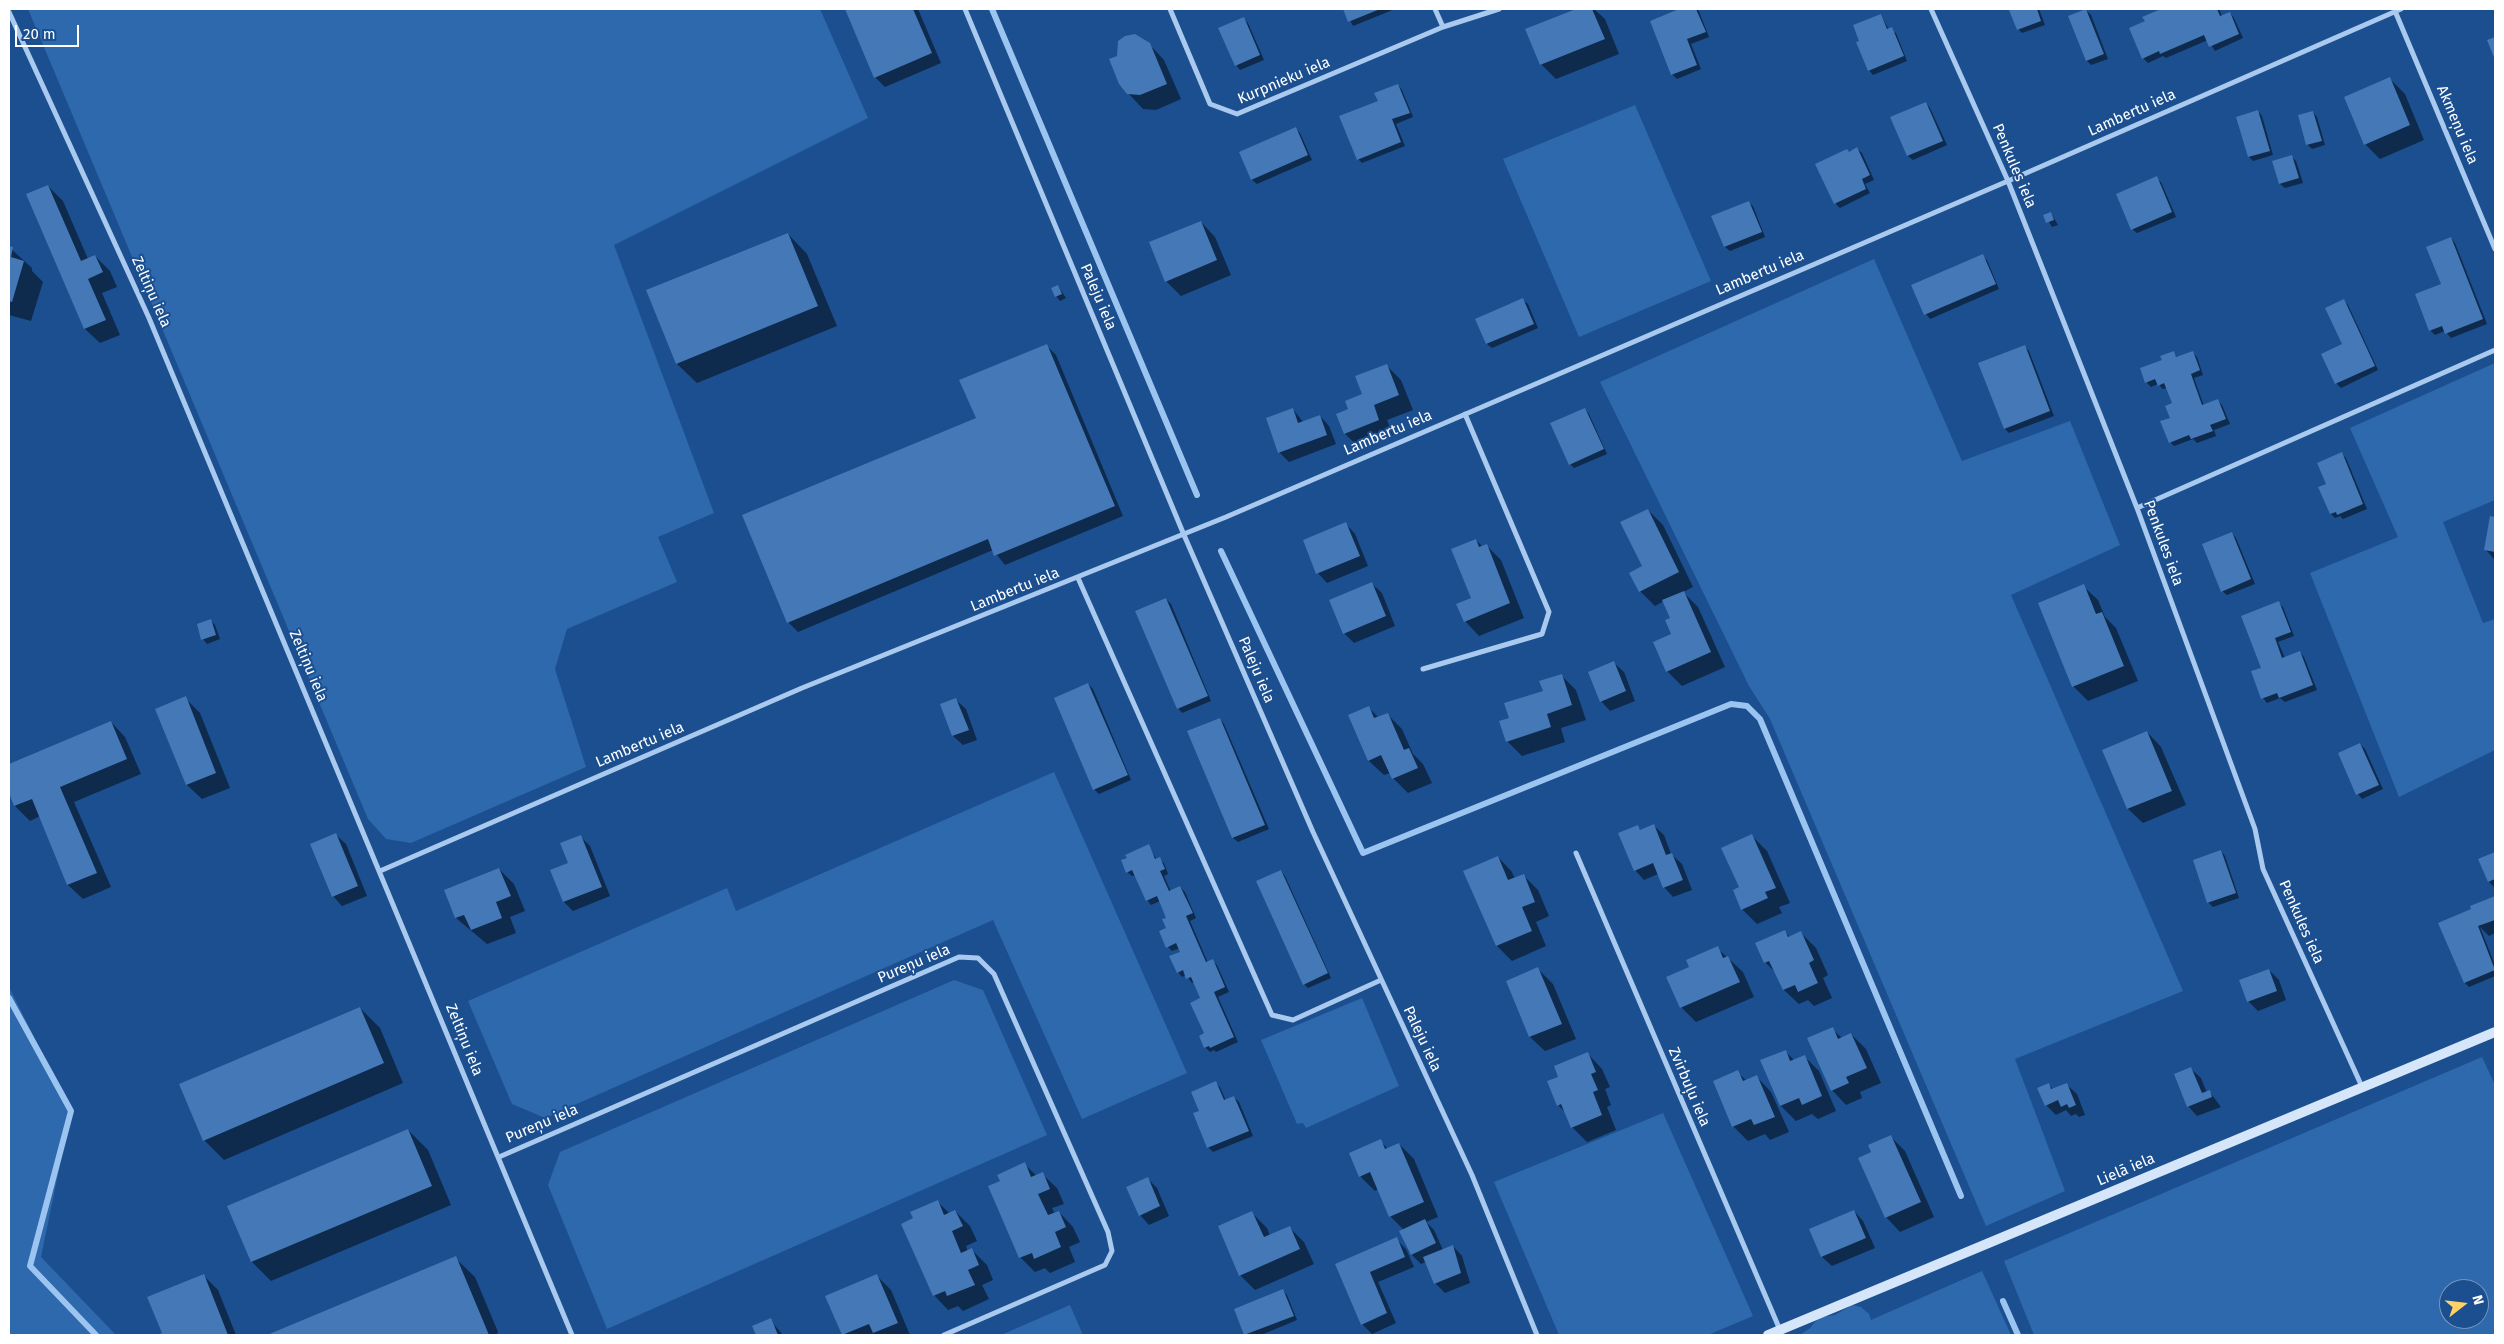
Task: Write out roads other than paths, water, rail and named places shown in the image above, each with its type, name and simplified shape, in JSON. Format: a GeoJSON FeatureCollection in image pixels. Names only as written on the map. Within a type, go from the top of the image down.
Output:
{"type":"FeatureCollection","features":[{"type":"Feature","properties":{"kind":"street","name":"Paleju iela"},"geometry":{"type":"LineString","coordinates":[[965,9],[1184,534],[1313,832],[1472,1175],[1537,1335]]}},
{"type":"Feature","properties":{"kind":"street","name":"Kurpnieku iela"},"geometry":{"type":"LineString","coordinates":[[1170,9],[1210,104],[1237,114],[1443,27],[1499,9]]}},
{"type":"Feature","properties":{"kind":"street"},"geometry":{"type":"LineString","coordinates":[[1435,9],[1443,27]]}},
{"type":"Feature","properties":{"kind":"street","name":"Penkules iela"},"geometry":{"type":"LineString","coordinates":[[1931,9],[2008,181],[2137,508],[2255,829],[2263,869],[2363,1089]]}},
{"type":"Feature","properties":{"kind":"street","name":"Lambertu iela"},"geometry":{"type":"LineString","coordinates":[[380,870],[802,688],[1184,534],[2008,181],[2401,9]]}},
{"type":"Feature","properties":{"kind":"street","name":"Akmeņu iela"},"geometry":{"type":"LineString","coordinates":[[2395,11],[2495,249]]}},
{"type":"Feature","properties":{"kind":"street","name":"Zeltiņu iela"},"geometry":{"type":"LineString","coordinates":[[9,12],[149,318],[572,1335]]}},
{"type":"Feature","properties":{"kind":"street"},"geometry":{"type":"LineString","coordinates":[[2137,508],[2495,350]]}},
{"type":"Feature","properties":{"kind":"street"},"geometry":{"type":"LineString","coordinates":[[1423,669],[1542,634],[1549,612],[1465,414]]}},
{"type":"Feature","properties":{"kind":"street"},"geometry":{"type":"LineString","coordinates":[[1078,578],[1272,1015],[1293,1020],[1381,980]]}},
{"type":"Feature","properties":{"kind":"street","name":"Zvirbuļu iela"},"geometry":{"type":"LineString","coordinates":[[1576,853],[1780,1330]]}},
{"type":"Feature","properties":{"kind":"street","name":"Pureņu iela"},"geometry":{"type":"LineString","coordinates":[[498,1157],[959,957],[978,958],[994,974],[1108,1232],[1112,1251],[1104,1265],[944,1335]]}},
{"type":"Feature","properties":{"kind":"street","name":"Lielā iela"},"geometry":{"type":"LineString","coordinates":[[1768,1335],[2363,1089],[2495,1032]]}},
{"type":"Feature","properties":{"kind":"waterway"},"geometry":{"type":"LineString","coordinates":[[992,9],[1197,495]]}},
{"type":"Feature","properties":{"kind":"waterway"},"geometry":{"type":"LineString","coordinates":[[1221,551],[1363,853],[1731,704],[1747,706],[1760,719],[1961,1196]]}},
{"type":"Feature","properties":{"kind":"waterway"},"geometry":{"type":"LineString","coordinates":[[9,998],[71,1111],[30,1266],[96,1335]]}},
{"type":"Feature","properties":{"kind":"waterway"},"geometry":{"type":"LineString","coordinates":[[2003,1301],[2018,1335]]}}]}
